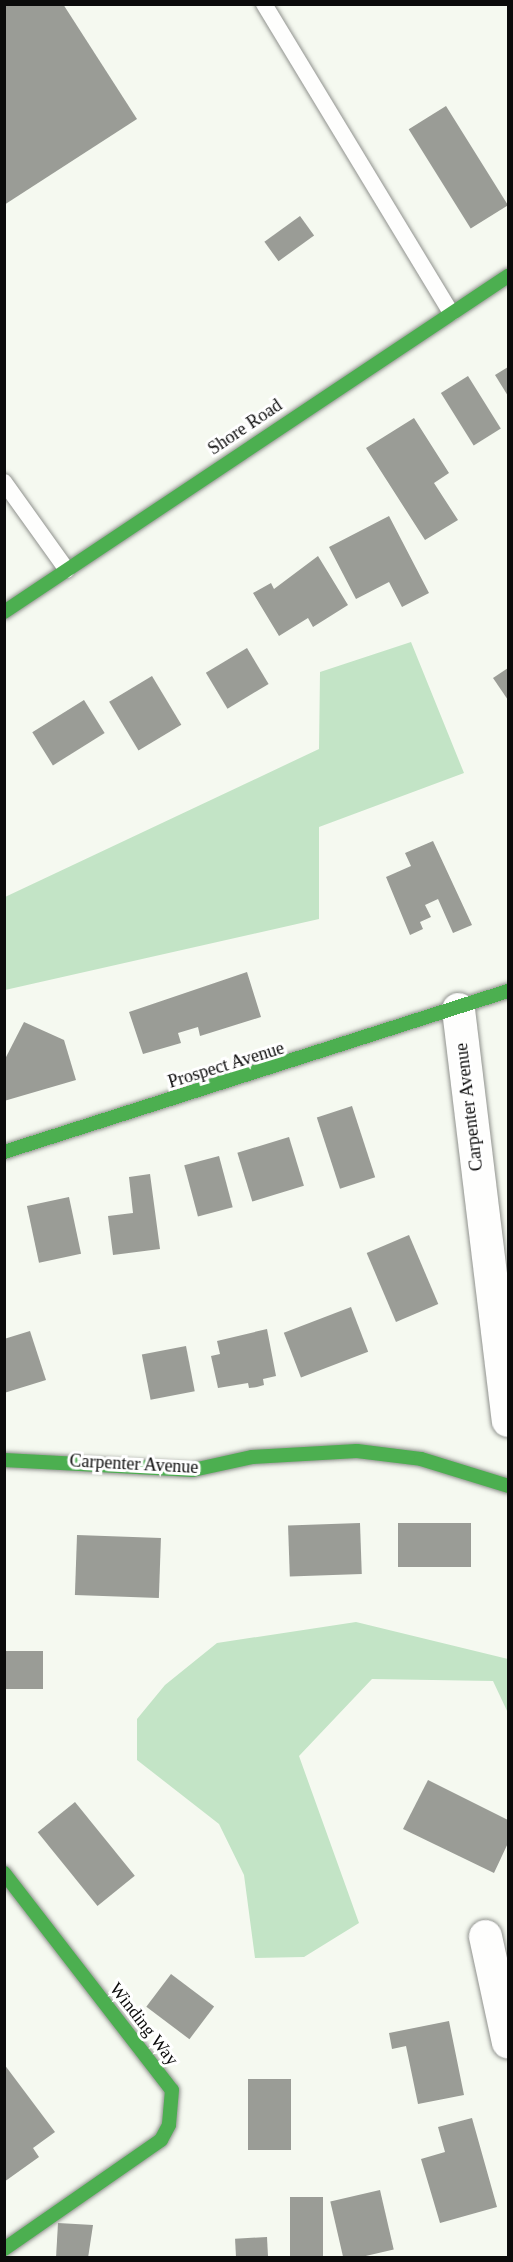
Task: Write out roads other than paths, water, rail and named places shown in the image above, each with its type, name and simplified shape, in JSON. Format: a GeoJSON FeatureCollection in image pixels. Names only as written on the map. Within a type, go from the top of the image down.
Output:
{"type":"FeatureCollection","features":[{"type":"Feature","properties":{"kind":"main road","name":"Shore Road"},"geometry":{"type":"LineString","coordinates":[[4,612],[508,276]]}},
{"type":"Feature","properties":{"kind":"main road","name":"Prospect Avenue"},"geometry":{"type":"LineString","coordinates":[[4,1152],[458,1009],[508,991]]}},
{"type":"Feature","properties":{"kind":"main road","name":"Carpenter Avenue"},"geometry":{"type":"LineString","coordinates":[[4,1460],[193,1470],[252,1457],[357,1451],[421,1459],[508,1486]]}},
{"type":"Feature","properties":{"kind":"main road","name":"Winding Way"},"geometry":{"type":"LineString","coordinates":[[4,1873],[172,2090],[169,2125],[160,2140],[4,2249]]}},
{"type":"Feature","properties":{"kind":"street","name":"Carpenter Avenue"},"geometry":{"type":"LineString","coordinates":[[458,1009],[508,1420]]}},
{"type":"Feature","properties":{"kind":"street"},"geometry":{"type":"LineString","coordinates":[[485,1936],[508,2042]]}},
{"type":"Feature","properties":{"kind":"lane"},"geometry":{"type":"LineString","coordinates":[[264,4],[451,313]]}},
{"type":"Feature","properties":{"kind":"lane"},"geometry":{"type":"LineString","coordinates":[[4,482],[67,570]]}}]}
